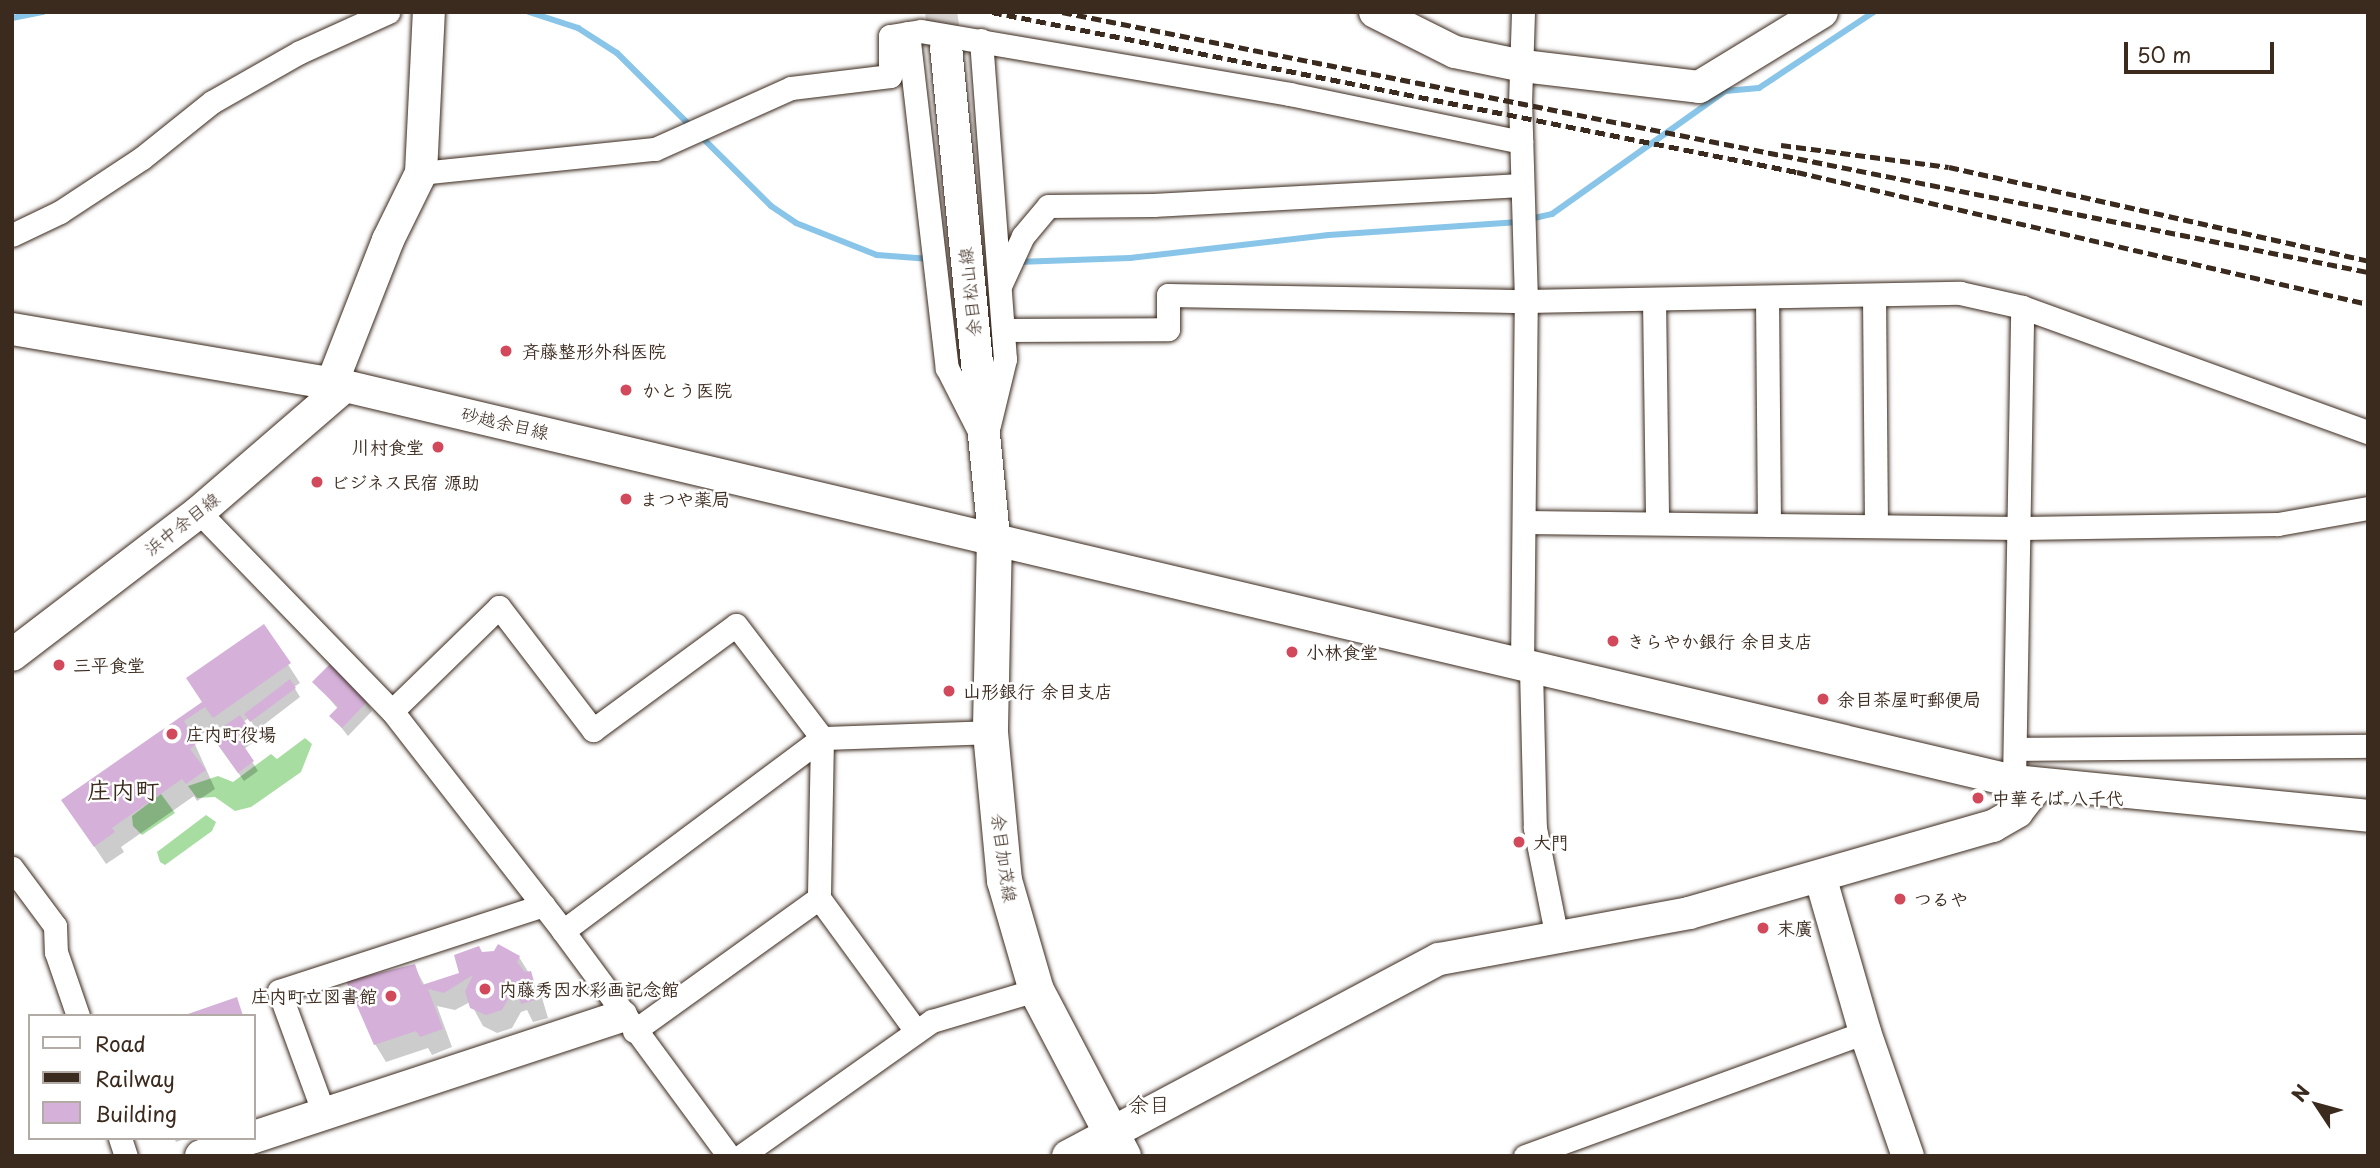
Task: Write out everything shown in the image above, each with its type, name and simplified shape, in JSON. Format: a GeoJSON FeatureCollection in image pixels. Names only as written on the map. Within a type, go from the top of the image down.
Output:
{"type":"FeatureCollection","features":[{"type":"Feature","properties":{"kind":"main road","name":"余目加茂線"},"geometry":{"type":"LineString","coordinates":[[994,536],[990,732],[1004,880],[1036,990],[1116,1145]]}},
{"type":"Feature","properties":{"kind":"street"},"geometry":{"type":"LineString","coordinates":[[12,235],[60,212],[142,159],[212,102],[300,52],[388,12]]}},
{"type":"Feature","properties":{"kind":"street"},"geometry":{"type":"LineString","coordinates":[[338,384],[388,240],[421,173],[429,12]]}},
{"type":"Feature","properties":{"kind":"street"},"geometry":{"type":"LineString","coordinates":[[1375,12],[1455,52],[1523,66],[1699,87],[1822,12]]}},
{"type":"Feature","properties":{"kind":"street"},"geometry":{"type":"LineString","coordinates":[[1523,12],[1521,185],[1526,301],[1527,668],[1535,828],[1557,938]]}},
{"type":"Feature","properties":{"kind":"street"},"geometry":{"type":"LineString","coordinates":[[421,173],[655,149],[792,88],[890,76],[890,36],[908,33],[981,40],[1309,98],[1521,142]]}},
{"type":"Feature","properties":{"kind":"street"},"geometry":{"type":"LineString","coordinates":[[908,33],[947,368],[985,442]]}},
{"type":"Feature","properties":{"kind":"street"},"geometry":{"type":"LineString","coordinates":[[981,40],[1005,359],[985,442]]}},
{"type":"Feature","properties":{"kind":"street","name":"余目松山線"},"geometry":{"type":"LineString","coordinates":[[946,47],[994,536]]}},
{"type":"Feature","properties":{"kind":"street"},"geometry":{"type":"LineString","coordinates":[[1000,286],[1023,236],[1048,206],[1153,205],[1521,185]]}},
{"type":"Feature","properties":{"kind":"street"},"geometry":{"type":"LineString","coordinates":[[1003,330],[1168,329],[1168,295],[1526,301],[1960,293],[2022,307],[2368,432]]}},
{"type":"Feature","properties":{"kind":"street"},"geometry":{"type":"LineString","coordinates":[[1874,295],[1876,526]]}},
{"type":"Feature","properties":{"kind":"street"},"geometry":{"type":"LineString","coordinates":[[1767,297],[1769,525]]}},
{"type":"Feature","properties":{"kind":"street"},"geometry":{"type":"LineString","coordinates":[[1654,299],[1657,523]]}},
{"type":"Feature","properties":{"kind":"street"},"geometry":{"type":"LineString","coordinates":[[1068,1156],[1116,1145],[1439,959],[1689,912],[1993,826],[2017,812],[2026,783],[2017,749],[2022,307]]}},
{"type":"Feature","properties":{"kind":"street","name":"砂越余目線"},"geometry":{"type":"LineString","coordinates":[[12,329],[338,384],[994,536],[1527,668],[2026,783],[2368,816]]}},
{"type":"Feature","properties":{"kind":"street","name":"浜中余目線"},"geometry":{"type":"LineString","coordinates":[[12,654],[199,512],[338,384]]}},
{"type":"Feature","properties":{"kind":"street"},"geometry":{"type":"LineString","coordinates":[[1525,522],[2018,528],[2277,524],[2368,509]]}},
{"type":"Feature","properties":{"kind":"street"},"geometry":{"type":"LineString","coordinates":[[199,512],[392,711],[563,931],[628,1023],[729,1156]]}},
{"type":"Feature","properties":{"kind":"street"},"geometry":{"type":"LineString","coordinates":[[392,711],[499,607],[593,730],[736,625],[822,738],[819,898],[916,1031]]}},
{"type":"Feature","properties":{"kind":"street"},"geometry":{"type":"LineString","coordinates":[[563,931],[822,738],[990,732]]}},
{"type":"Feature","properties":{"kind":"street"},"geometry":{"type":"LineString","coordinates":[[2017,749],[2368,746]]}},
{"type":"Feature","properties":{"kind":"street"},"geometry":{"type":"LineString","coordinates":[[12,868],[55,926],[56,952],[77,1014]]}},
{"type":"Feature","properties":{"kind":"street"},"geometry":{"type":"LineString","coordinates":[[1820,876],[1865,1032],[1908,1156]]}},
{"type":"Feature","properties":{"kind":"street"},"geometry":{"type":"LineString","coordinates":[[256,1138],[324,1114],[628,1023],[819,898]]}},
{"type":"Feature","properties":{"kind":"street"},"geometry":{"type":"LineString","coordinates":[[324,1114],[279,991],[543,905]]}},
{"type":"Feature","properties":{"kind":"street"},"geometry":{"type":"LineString","coordinates":[[741,1156],[932,1021],[1036,990]]}},
{"type":"Feature","properties":{"kind":"street"},"geometry":{"type":"LineString","coordinates":[[1525,1156],[1865,1032]]}},
{"type":"Feature","properties":{"kind":"street"},"geometry":{"type":"LineString","coordinates":[[232,1147],[252,1140]]}},
{"type":"Feature","properties":{"kind":"green space"},"geometry":{"type":"Polygon","coordinates":[[[305,738],[312,744],[301,772],[251,807],[235,811],[215,797],[197,798],[188,786],[218,776],[233,782],[271,754],[277,759],[305,738]]]}},
{"type":"Feature","properties":{"kind":"green space"},"geometry":{"type":"Polygon","coordinates":[[[161,794],[175,813],[142,835],[133,826],[132,816],[161,794]]]}},
{"type":"Feature","properties":{"kind":"green space"},"geometry":{"type":"Polygon","coordinates":[[[206,815],[216,822],[212,831],[165,865],[160,862],[157,852],[206,815]]]}},
{"type":"Feature","properties":{"kind":"building","name":"庄内町役場"},"geometry":{"type":"Polygon","coordinates":[[[264,624],[291,663],[213,718],[205,707],[184,721],[197,743],[190,749],[206,770],[186,784],[182,779],[112,828],[115,832],[94,847],[61,800],[202,702],[186,678],[264,624]]]}},
{"type":"Feature","properties":{"kind":"building"},"geometry":{"type":"Polygon","coordinates":[[[330,664],[368,701],[342,728],[329,716],[338,707],[312,682],[330,664]]]}},
{"type":"Feature","properties":{"kind":"building"},"geometry":{"type":"Polygon","coordinates":[[[290,679],[296,688],[250,722],[244,714],[290,679]]]}},
{"type":"Feature","properties":{"kind":"building"},"geometry":{"type":"Polygon","coordinates":[[[240,715],[251,731],[239,739],[254,761],[238,773],[211,735],[240,715]]]}},
{"type":"Feature","properties":{"kind":"building","name":"庄内町立図書館"},"geometry":{"type":"Polygon","coordinates":[[[498,944],[520,956],[517,962],[525,972],[531,971],[539,999],[521,1004],[518,992],[511,994],[502,1010],[486,1015],[470,1008],[465,991],[473,975],[444,993],[428,989],[443,1029],[420,1037],[416,1031],[374,1045],[346,981],[415,964],[422,985],[459,973],[454,955],[479,946],[482,952],[494,951],[498,944]]]}},
{"type":"Feature","properties":{"kind":"building"},"geometry":{"type":"Polygon","coordinates":[[[237,997],[242,1014],[188,1014],[237,997]]]}},
{"type":"Feature","properties":{"kind":"waterway"},"geometry":{"type":"LineString","coordinates":[[12,18],[43,12]]}},
{"type":"Feature","properties":{"kind":"waterway"},"geometry":{"type":"LineString","coordinates":[[529,12],[578,28],[617,53],[771,206],[796,223],[877,255],[930,259]]}},
{"type":"Feature","properties":{"kind":"waterway"},"geometry":{"type":"LineString","coordinates":[[1530,219],[1552,214],[1725,91],[1759,88],[1874,12]]}},
{"type":"Feature","properties":{"kind":"waterway"},"geometry":{"type":"LineString","coordinates":[[1017,262],[1130,258],[1329,235],[1519,222]]}},
{"type":"Feature","properties":{"kind":"tunnel"},"geometry":{"type":"LineString","coordinates":[[941,12],[946,47]]}},
{"type":"Feature","properties":{"kind":"railway"},"geometry":{"type":"LineString","coordinates":[[992,12],[1797,172],[2368,304]]}},
{"type":"Feature","properties":{"kind":"railway"},"geometry":{"type":"LineString","coordinates":[[1062,12],[2368,272]]}},
{"type":"Feature","properties":{"kind":"railway"},"geometry":{"type":"LineString","coordinates":[[1781,145],[1949,167],[2368,261]]}},
{"type":"Feature","properties":{"kind":"place","name":"斉藤整形外科医院"},"geometry":{"type":"Point","coordinates":[506,351]}},
{"type":"Feature","properties":{"kind":"place","name":"かとう医院"},"geometry":{"type":"Point","coordinates":[626,390]}},
{"type":"Feature","properties":{"kind":"place","name":"川村食堂"},"geometry":{"type":"Point","coordinates":[438,447]}},
{"type":"Feature","properties":{"kind":"place","name":"ビジネス民宿 源助"},"geometry":{"type":"Point","coordinates":[317,482]}},
{"type":"Feature","properties":{"kind":"place","name":"まつや薬局"},"geometry":{"type":"Point","coordinates":[626,499]}},
{"type":"Feature","properties":{"kind":"place","name":"きらやか銀行 余目支店"},"geometry":{"type":"Point","coordinates":[1613,641]}},
{"type":"Feature","properties":{"kind":"place","name":"小林食堂"},"geometry":{"type":"Point","coordinates":[1292,652]}},
{"type":"Feature","properties":{"kind":"place","name":"三平食堂"},"geometry":{"type":"Point","coordinates":[59,665]}},
{"type":"Feature","properties":{"kind":"place","name":"山形銀行 余目支店"},"geometry":{"type":"Point","coordinates":[949,691]}},
{"type":"Feature","properties":{"kind":"place","name":"余目茶屋町郵便局"},"geometry":{"type":"Point","coordinates":[1823,699]}},
{"type":"Feature","properties":{"kind":"place","name":"庄内町役場"},"geometry":{"type":"Point","coordinates":[172,734]}},
{"type":"Feature","properties":{"kind":"place","name":"中華そば 八千代"},"geometry":{"type":"Point","coordinates":[1978,798]}},
{"type":"Feature","properties":{"kind":"place","name":"大門"},"geometry":{"type":"Point","coordinates":[1519,842]}},
{"type":"Feature","properties":{"kind":"place","name":"つるや"},"geometry":{"type":"Point","coordinates":[1900,899]}},
{"type":"Feature","properties":{"kind":"place","name":"末廣"},"geometry":{"type":"Point","coordinates":[1763,928]}},
{"type":"Feature","properties":{"kind":"place","name":"内藤秀因水彩画記念館"},"geometry":{"type":"Point","coordinates":[485,989]}},
{"type":"Feature","properties":{"kind":"place","name":"庄内町立図書館"},"geometry":{"type":"Point","coordinates":[391,996]}},
{"type":"Feature","properties":{"kind":"district","name":"庄内町"},"geometry":{"type":"Point","coordinates":[123,790]}},
{"type":"Feature","properties":{"kind":"district","name":"余目"},"geometry":{"type":"Point","coordinates":[1149,1103]}}]}
